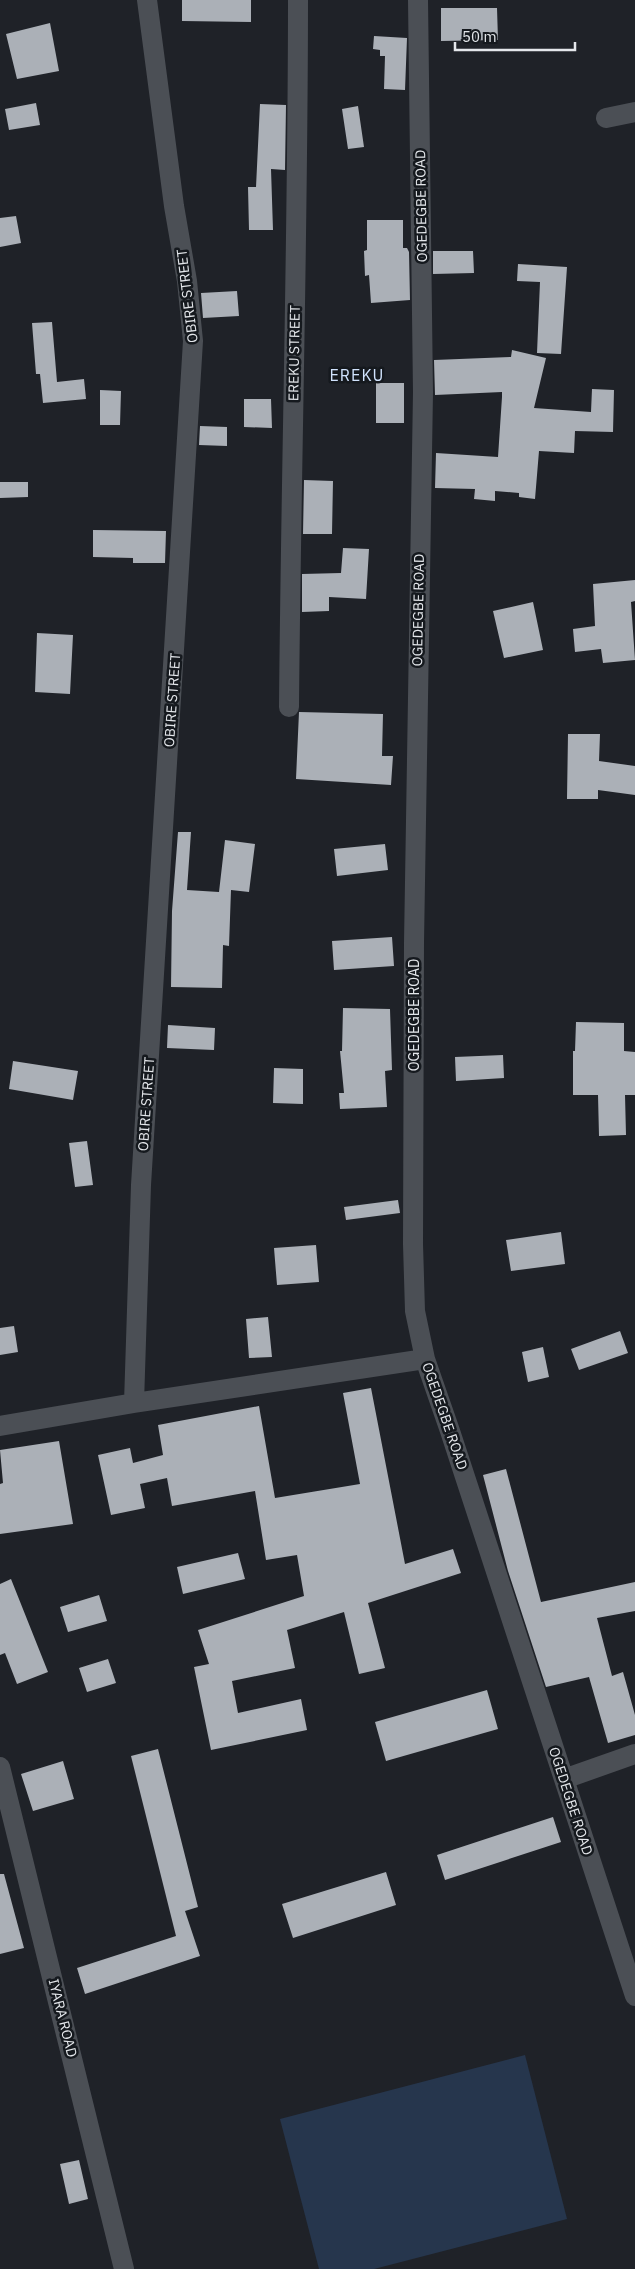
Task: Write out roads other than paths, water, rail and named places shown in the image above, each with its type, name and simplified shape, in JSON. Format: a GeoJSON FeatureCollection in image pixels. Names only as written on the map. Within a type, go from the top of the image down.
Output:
{"type":"FeatureCollection","features":[{"type":"Feature","properties":{"kind":"street","name":"OBIRE STREET"},"geometry":{"type":"LineString","coordinates":[[134,1403],[141,1185],[193,341],[187,281],[146,0]]}},
{"type":"Feature","properties":{"kind":"street","name":"EREKU STREET"},"geometry":{"type":"LineString","coordinates":[[289,707],[290,520],[298,193],[298,0]]}},
{"type":"Feature","properties":{"kind":"street","name":"OGEDEGBE ROAD"},"geometry":{"type":"LineString","coordinates":[[418,0],[423,392],[414,943],[413,1244],[415,1310],[425,1359],[564,1780],[627,1944],[635,1996]]}},
{"type":"Feature","properties":{"kind":"street"},"geometry":{"type":"LineString","coordinates":[[606,118],[635,112]]}},
{"type":"Feature","properties":{"kind":"street"},"geometry":{"type":"LineString","coordinates":[[0,1426],[134,1403],[425,1359]]}},
{"type":"Feature","properties":{"kind":"street"},"geometry":{"type":"LineString","coordinates":[[564,1780],[635,1754]]}},
{"type":"Feature","properties":{"kind":"street","name":"IYARA ROAD"},"geometry":{"type":"LineString","coordinates":[[0,1767],[124,2269]]}},
{"type":"Feature","properties":{"kind":"district","name":"EREKU"},"geometry":{"type":"Point","coordinates":[357,375]}}]}
